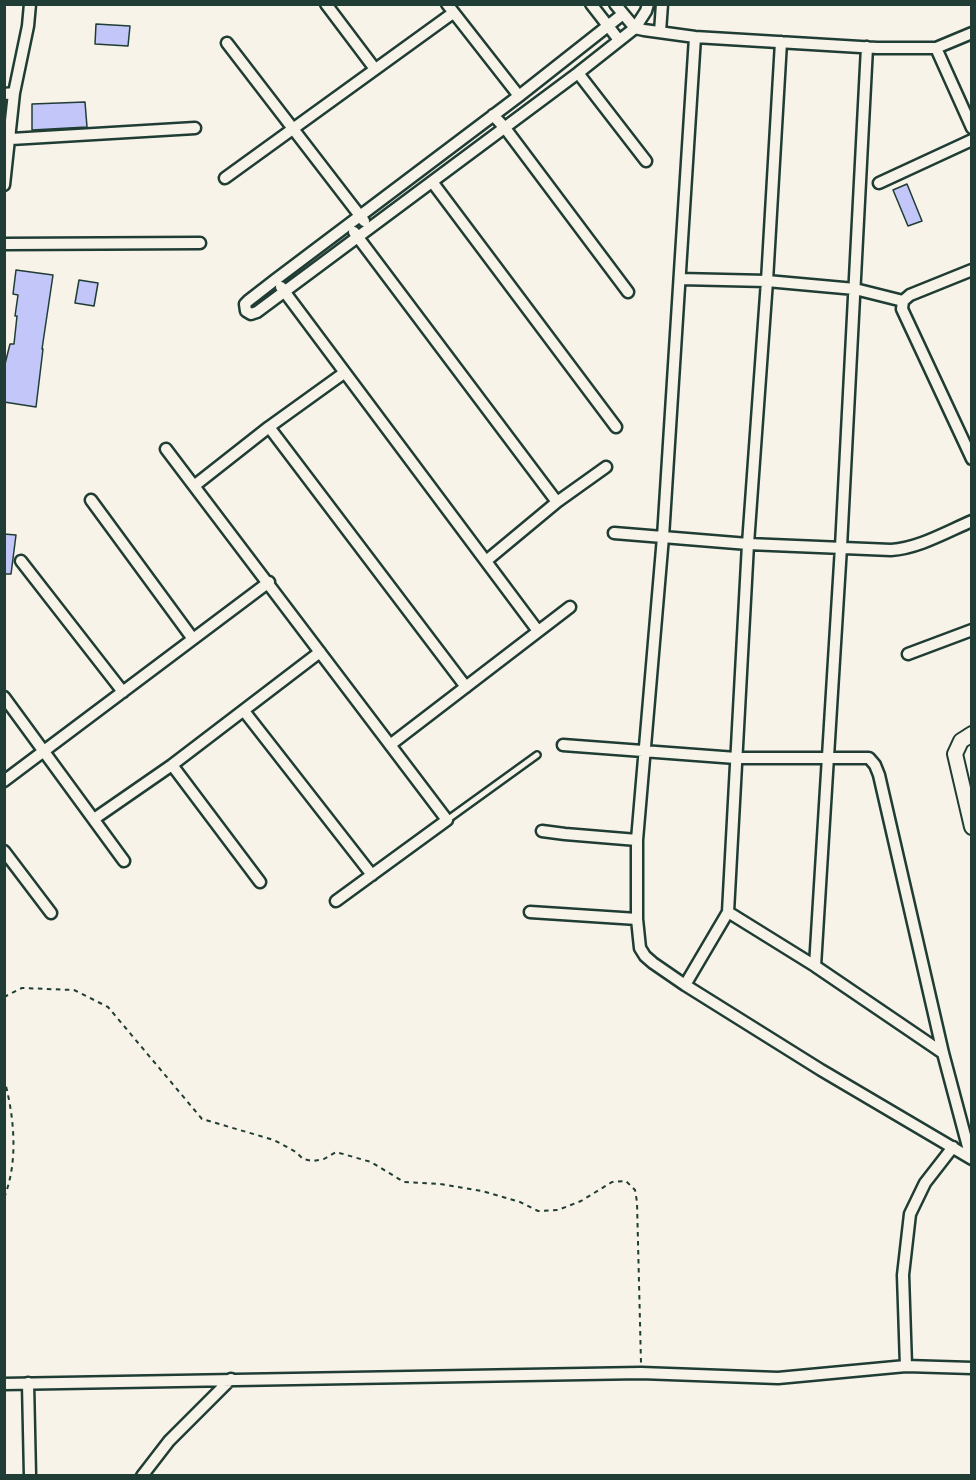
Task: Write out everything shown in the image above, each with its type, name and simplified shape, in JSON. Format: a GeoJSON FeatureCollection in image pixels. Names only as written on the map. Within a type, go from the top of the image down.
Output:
{"type":"FeatureCollection","features":[{"type":"Feature","properties":{"kind":"street"},"geometry":{"type":"LineString","coordinates":[[4,185],[11,139],[9,93],[28,26],[30,4]]}},
{"type":"Feature","properties":{"kind":"street"},"geometry":{"type":"LineString","coordinates":[[326,4],[375,69]]}},
{"type":"Feature","properties":{"kind":"street"},"geometry":{"type":"LineString","coordinates":[[591,4],[619,40]]}},
{"type":"Feature","properties":{"kind":"street"},"geometry":{"type":"LineString","coordinates":[[615,4],[635,28],[695,37],[867,47],[936,48],[972,33]]}},
{"type":"Feature","properties":{"kind":"street"},"geometry":{"type":"LineString","coordinates":[[623,14],[519,96],[275,279],[245,304],[246,310],[252,314],[257,312],[434,183],[635,28],[648,4]]}},
{"type":"Feature","properties":{"kind":"street"},"geometry":{"type":"LineString","coordinates":[[660,32],[662,4]]}},
{"type":"Feature","properties":{"kind":"street"},"geometry":{"type":"LineString","coordinates":[[225,178],[375,69],[450,9],[519,96]]}},
{"type":"Feature","properties":{"kind":"street"},"geometry":{"type":"LineString","coordinates":[[695,37],[663,537],[637,840],[637,919],[640,948],[645,956],[685,985],[821,1070],[971,1158]]}},
{"type":"Feature","properties":{"kind":"street"},"geometry":{"type":"LineString","coordinates":[[685,985],[728,912],[748,544],[781,42]]}},
{"type":"Feature","properties":{"kind":"street"},"geometry":{"type":"LineString","coordinates":[[227,43],[371,228]]}},
{"type":"Feature","properties":{"kind":"street"},"geometry":{"type":"LineString","coordinates":[[815,966],[826,758],[841,547],[867,47]]}},
{"type":"Feature","properties":{"kind":"street"},"geometry":{"type":"LineString","coordinates":[[936,48],[972,128]]}},
{"type":"Feature","properties":{"kind":"street"},"geometry":{"type":"LineString","coordinates":[[578,73],[646,161]]}},
{"type":"Feature","properties":{"kind":"street"},"geometry":{"type":"LineString","coordinates":[[493,115],[628,292]]}},
{"type":"Feature","properties":{"kind":"street"},"geometry":{"type":"LineString","coordinates":[[11,139],[195,128]]}},
{"type":"Feature","properties":{"kind":"street"},"geometry":{"type":"LineString","coordinates":[[879,183],[972,140]]}},
{"type":"Feature","properties":{"kind":"street"},"geometry":{"type":"LineString","coordinates":[[434,183],[616,427]]}},
{"type":"Feature","properties":{"kind":"street"},"geometry":{"type":"LineString","coordinates":[[348,226],[359,237],[558,502]]}},
{"type":"Feature","properties":{"kind":"street"},"geometry":{"type":"LineString","coordinates":[[4,244],[200,243]]}},
{"type":"Feature","properties":{"kind":"street"},"geometry":{"type":"LineString","coordinates":[[972,270],[910,296],[903,301],[902,309],[972,459]]}},
{"type":"Feature","properties":{"kind":"street"},"geometry":{"type":"LineString","coordinates":[[275,279],[538,632]]}},
{"type":"Feature","properties":{"kind":"street"},"geometry":{"type":"LineString","coordinates":[[680,279],[767,281],[855,289],[903,301]]}},
{"type":"Feature","properties":{"kind":"street"},"geometry":{"type":"LineString","coordinates":[[194,486],[269,427],[344,373]]}},
{"type":"Feature","properties":{"kind":"street"},"geometry":{"type":"LineString","coordinates":[[269,427],[466,687]]}},
{"type":"Feature","properties":{"kind":"street"},"geometry":{"type":"LineString","coordinates":[[166,449],[269,582],[447,820],[336,901]]}},
{"type":"Feature","properties":{"kind":"street"},"geometry":{"type":"LineString","coordinates":[[486,561],[558,502],[606,467]]}},
{"type":"Feature","properties":{"kind":"street"},"geometry":{"type":"LineString","coordinates":[[91,500],[193,639]]}},
{"type":"Feature","properties":{"kind":"street"},"geometry":{"type":"LineString","coordinates":[[614,533],[748,544],[904,549],[972,521]]}},
{"type":"Feature","properties":{"kind":"street"},"geometry":{"type":"LineString","coordinates":[[21,561],[123,692]]}},
{"type":"Feature","properties":{"kind":"street"},"geometry":{"type":"LineString","coordinates":[[4,781],[269,582]]}},
{"type":"Feature","properties":{"kind":"street"},"geometry":{"type":"LineString","coordinates":[[390,745],[570,607]]}},
{"type":"Feature","properties":{"kind":"street"},"geometry":{"type":"LineString","coordinates":[[908,654],[972,630]]}},
{"type":"Feature","properties":{"kind":"street"},"geometry":{"type":"LineString","coordinates":[[94,819],[172,765],[320,652]]}},
{"type":"Feature","properties":{"kind":"street"},"geometry":{"type":"LineString","coordinates":[[4,697],[124,861]]}},
{"type":"Feature","properties":{"kind":"street"},"geometry":{"type":"LineString","coordinates":[[244,711],[372,875]]}},
{"type":"Feature","properties":{"kind":"street"},"geometry":{"type":"LineString","coordinates":[[972,734],[962,741],[955,754],[972,827]]}},
{"type":"Feature","properties":{"kind":"street"},"geometry":{"type":"LineString","coordinates":[[563,745],[736,758],[869,758],[875,765],[943,1053],[971,1158]]}},
{"type":"Feature","properties":{"kind":"street"},"geometry":{"type":"LineString","coordinates":[[172,765],[260,882]]}},
{"type":"Feature","properties":{"kind":"street"},"geometry":{"type":"LineString","coordinates":[[542,831],[637,840]]}},
{"type":"Feature","properties":{"kind":"street"},"geometry":{"type":"LineString","coordinates":[[4,851],[51,913]]}},
{"type":"Feature","properties":{"kind":"street"},"geometry":{"type":"LineString","coordinates":[[530,912],[637,919]]}},
{"type":"Feature","properties":{"kind":"street"},"geometry":{"type":"LineString","coordinates":[[728,912],[815,966],[943,1053]]}},
{"type":"Feature","properties":{"kind":"street"},"geometry":{"type":"LineString","coordinates":[[906,1366],[903,1275],[910,1214],[925,1183],[952,1147]]}},
{"type":"Feature","properties":{"kind":"street"},"geometry":{"type":"LineString","coordinates":[[4,1384],[641,1373],[777,1378],[906,1366],[972,1368]]}},
{"type":"Feature","properties":{"kind":"street"},"geometry":{"type":"LineString","coordinates":[[142,1476],[169,1441],[231,1379]]}},
{"type":"Feature","properties":{"kind":"street"},"geometry":{"type":"LineString","coordinates":[[28,1383],[30,1476]]}},
{"type":"Feature","properties":{"kind":"lane"},"geometry":{"type":"LineString","coordinates":[[447,820],[537,755]]}},
{"type":"Feature","properties":{"kind":"path"},"geometry":{"type":"LineString","coordinates":[[4,997],[22,988],[74,990],[108,1007],[201,1119],[274,1140],[296,1152],[303,1159],[313,1161],[324,1159],[336,1152],[371,1162],[404,1182],[440,1184],[482,1191],[520,1202],[538,1211],[558,1210],[581,1201],[612,1182],[626,1181],[635,1190],[637,1202],[641,1373]]}},
{"type":"Feature","properties":{"kind":"path"},"geometry":{"type":"LineString","coordinates":[[4,1078],[11,1103],[14,1138],[10,1183],[4,1198]]}},
{"type":"Feature","properties":{"kind":"building"},"geometry":{"type":"Polygon","coordinates":[[[96,24],[130,26],[128,46],[95,44],[96,24]]]}},
{"type":"Feature","properties":{"kind":"building"},"geometry":{"type":"Polygon","coordinates":[[[85,102],[87,127],[32,130],[32,104],[85,102]]]}},
{"type":"Feature","properties":{"kind":"building"},"geometry":{"type":"Polygon","coordinates":[[[907,184],[922,221],[908,226],[893,190],[907,184]]]}},
{"type":"Feature","properties":{"kind":"building"},"geometry":{"type":"Polygon","coordinates":[[[16,270],[53,275],[36,407],[4,402],[4,368],[10,344],[14,344],[17,316],[15,316],[18,295],[13,294],[16,270]]]}},
{"type":"Feature","properties":{"kind":"building"},"geometry":{"type":"Polygon","coordinates":[[[79,280],[98,283],[94,306],[75,303],[79,280]]]}},
{"type":"Feature","properties":{"kind":"building"},"geometry":{"type":"Polygon","coordinates":[[[4,534],[16,535],[11,574],[4,574],[4,534]]]}}]}
